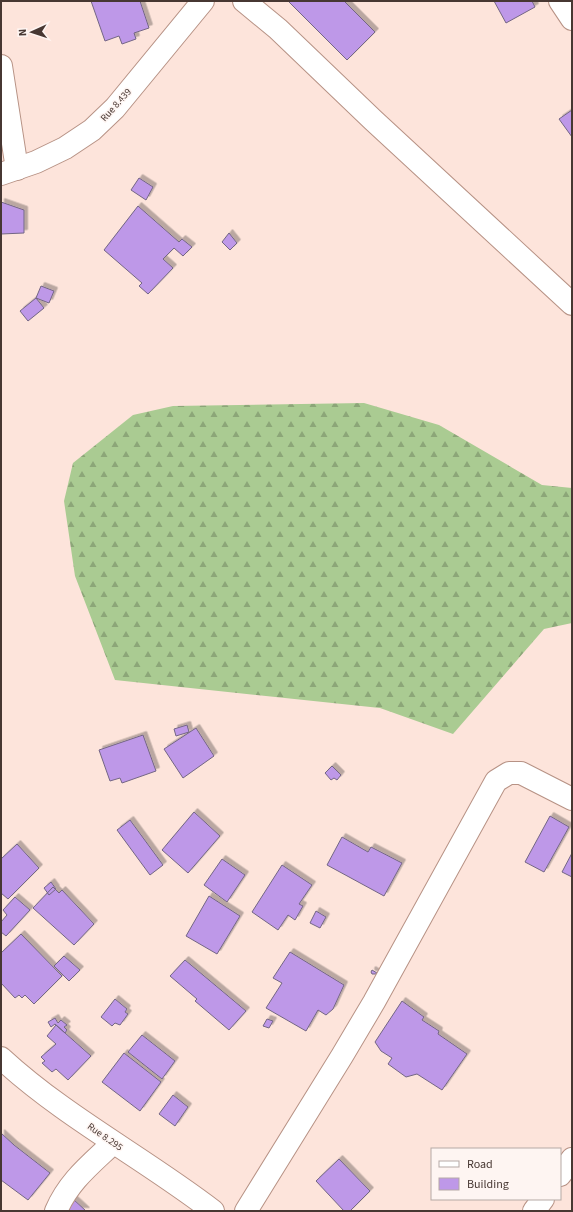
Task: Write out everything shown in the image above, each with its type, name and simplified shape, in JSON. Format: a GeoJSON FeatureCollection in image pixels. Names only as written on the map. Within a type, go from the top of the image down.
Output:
{"type":"FeatureCollection","features":[{"type":"Feature","properties":{"kind":"street","name":"Rue 8.439"},"geometry":{"type":"LineString","coordinates":[[9,172],[36,162],[65,148],[92,130],[115,108],[203,1]]}},
{"type":"Feature","properties":{"kind":"street"},"geometry":{"type":"LineString","coordinates":[[244,1],[278,29],[372,120],[572,304]]}},
{"type":"Feature","properties":{"kind":"street"},"geometry":{"type":"LineString","coordinates":[[560,1],[572,19]]}},
{"type":"Feature","properties":{"kind":"street"},"geometry":{"type":"LineString","coordinates":[[1,66],[9,172]]}},
{"type":"Feature","properties":{"kind":"street"},"geometry":{"type":"LineString","coordinates":[[246,1211],[374,1002],[496,781],[509,773],[521,773],[572,799]]}},
{"type":"Feature","properties":{"kind":"street","name":"Rue 8.295"},"geometry":{"type":"LineString","coordinates":[[1,1058],[24,1079],[113,1143],[165,1176],[213,1211]]}},
{"type":"Feature","properties":{"kind":"street"},"geometry":{"type":"LineString","coordinates":[[56,1211],[62,1196],[75,1179],[113,1143]]}},
{"type":"Feature","properties":{"kind":"street"},"geometry":{"type":"LineString","coordinates":[[561,1175],[572,1159]]}},
{"type":"Feature","properties":{"kind":"street"},"geometry":{"type":"LineString","coordinates":[[534,1211],[542,1200]]}},
{"type":"Feature","properties":{"kind":"green space"},"geometry":{"type":"Polygon","coordinates":[[[364,403],[439,425],[542,485],[572,488],[572,623],[544,629],[453,734],[380,708],[115,680],[75,576],[64,501],[73,463],[133,415],[173,406],[364,403]]]}},
{"type":"Feature","properties":{"kind":"building"},"geometry":{"type":"Polygon","coordinates":[[[91,1],[140,1],[149,28],[134,33],[136,39],[122,44],[119,36],[105,41],[91,1]]]}},
{"type":"Feature","properties":{"kind":"building"},"geometry":{"type":"Polygon","coordinates":[[[288,1],[344,1],[375,32],[347,60],[288,1]]]}},
{"type":"Feature","properties":{"kind":"building"},"geometry":{"type":"Polygon","coordinates":[[[494,1],[532,1],[535,7],[506,23],[494,1]]]}},
{"type":"Feature","properties":{"kind":"building"},"geometry":{"type":"Polygon","coordinates":[[[572,110],[572,137],[559,119],[572,110]]]}},
{"type":"Feature","properties":{"kind":"building"},"geometry":{"type":"Polygon","coordinates":[[[139,178],[153,187],[146,200],[131,190],[139,178]]]}},
{"type":"Feature","properties":{"kind":"building"},"geometry":{"type":"Polygon","coordinates":[[[1,202],[24,210],[24,233],[1,234],[1,202]]]}},
{"type":"Feature","properties":{"kind":"building"},"geometry":{"type":"Polygon","coordinates":[[[138,206],[179,242],[182,239],[192,247],[183,256],[174,248],[163,259],[173,268],[148,294],[139,286],[142,283],[104,250],[138,206]]]}},
{"type":"Feature","properties":{"kind":"building"},"geometry":{"type":"Polygon","coordinates":[[[229,233],[237,243],[230,250],[222,242],[229,233]]]}},
{"type":"Feature","properties":{"kind":"building"},"geometry":{"type":"Polygon","coordinates":[[[41,286],[54,291],[49,303],[36,298],[41,286]]]}},
{"type":"Feature","properties":{"kind":"building"},"geometry":{"type":"Polygon","coordinates":[[[36,298],[44,308],[28,321],[20,311],[36,298]]]}},
{"type":"Feature","properties":{"kind":"building"},"geometry":{"type":"Polygon","coordinates":[[[187,725],[189,732],[176,736],[174,729],[187,725]]]}},
{"type":"Feature","properties":{"kind":"building"},"geometry":{"type":"Polygon","coordinates":[[[196,728],[214,756],[183,778],[164,749],[196,728]]]}},
{"type":"Feature","properties":{"kind":"building"},"geometry":{"type":"Polygon","coordinates":[[[143,735],[156,771],[122,783],[120,778],[110,781],[99,750],[143,735]]]}},
{"type":"Feature","properties":{"kind":"building"},"geometry":{"type":"Polygon","coordinates":[[[332,766],[341,775],[337,780],[334,778],[331,780],[325,773],[332,766]]]}},
{"type":"Feature","properties":{"kind":"building"},"geometry":{"type":"Polygon","coordinates":[[[194,812],[220,836],[188,873],[162,850],[194,812]]]}},
{"type":"Feature","properties":{"kind":"building"},"geometry":{"type":"Polygon","coordinates":[[[550,816],[569,827],[544,872],[525,862],[550,816]]]}},
{"type":"Feature","properties":{"kind":"building"},"geometry":{"type":"Polygon","coordinates":[[[130,820],[163,865],[150,875],[117,830],[130,820]]]}},
{"type":"Feature","properties":{"kind":"building"},"geometry":{"type":"Polygon","coordinates":[[[342,837],[368,852],[371,847],[402,863],[384,896],[327,865],[342,837]]]}},
{"type":"Feature","properties":{"kind":"building"},"geometry":{"type":"Polygon","coordinates":[[[17,844],[39,868],[8,899],[1,893],[1,859],[17,844]]]}},
{"type":"Feature","properties":{"kind":"building"},"geometry":{"type":"Polygon","coordinates":[[[572,853],[572,877],[562,872],[572,853]]]}},
{"type":"Feature","properties":{"kind":"building"},"geometry":{"type":"Polygon","coordinates":[[[222,859],[245,875],[227,902],[204,885],[222,859]]]}},
{"type":"Feature","properties":{"kind":"building"},"geometry":{"type":"Polygon","coordinates":[[[282,865],[312,885],[299,904],[303,906],[295,920],[288,915],[278,930],[252,912],[282,865]]]}},
{"type":"Feature","properties":{"kind":"building"},"geometry":{"type":"Polygon","coordinates":[[[51,882],[56,889],[49,895],[44,888],[51,882]]]}},
{"type":"Feature","properties":{"kind":"building"},"geometry":{"type":"Polygon","coordinates":[[[53,887],[59,893],[62,890],[94,924],[74,945],[33,908],[53,887]]]}},
{"type":"Feature","properties":{"kind":"building"},"geometry":{"type":"Polygon","coordinates":[[[209,896],[240,916],[217,954],[186,936],[209,896]]]}},
{"type":"Feature","properties":{"kind":"building"},"geometry":{"type":"Polygon","coordinates":[[[15,897],[30,910],[6,936],[1,932],[1,922],[7,915],[3,910],[15,897]]]}},
{"type":"Feature","properties":{"kind":"building"},"geometry":{"type":"Polygon","coordinates":[[[316,911],[326,917],[320,928],[310,923],[316,911]]]}},
{"type":"Feature","properties":{"kind":"building"},"geometry":{"type":"Polygon","coordinates":[[[21,934],[62,976],[34,1004],[25,995],[22,998],[19,995],[15,998],[1,983],[1,953],[21,934]]]}},
{"type":"Feature","properties":{"kind":"building"},"geometry":{"type":"Polygon","coordinates":[[[290,952],[344,985],[333,1009],[326,1015],[318,1010],[306,1031],[266,1008],[282,983],[273,978],[290,952]]]}},
{"type":"Feature","properties":{"kind":"building"},"geometry":{"type":"Polygon","coordinates":[[[64,956],[80,970],[69,981],[54,966],[64,956]]]}},
{"type":"Feature","properties":{"kind":"building"},"geometry":{"type":"Polygon","coordinates":[[[185,960],[246,1011],[229,1030],[195,1001],[197,999],[170,976],[185,960]]]}},
{"type":"Feature","properties":{"kind":"building"},"geometry":{"type":"Polygon","coordinates":[[[372,970],[377,973],[372,974],[372,970]]]}},
{"type":"Feature","properties":{"kind":"building"},"geometry":{"type":"Polygon","coordinates":[[[115,999],[127,1009],[125,1012],[128,1014],[120,1025],[115,1023],[112,1026],[101,1017],[115,999]]]}},
{"type":"Feature","properties":{"kind":"building"},"geometry":{"type":"Polygon","coordinates":[[[402,1001],[424,1017],[422,1020],[439,1031],[438,1034],[467,1054],[442,1090],[417,1074],[406,1077],[388,1064],[392,1058],[381,1051],[375,1042],[402,1001]]]}},
{"type":"Feature","properties":{"kind":"building"},"geometry":{"type":"Polygon","coordinates":[[[55,1018],[58,1023],[61,1020],[67,1025],[64,1027],[67,1030],[65,1033],[55,1024],[51,1027],[48,1022],[55,1018]]]}},
{"type":"Feature","properties":{"kind":"building"},"geometry":{"type":"Polygon","coordinates":[[[267,1019],[273,1021],[269,1028],[263,1026],[267,1019]]]}},
{"type":"Feature","properties":{"kind":"building"},"geometry":{"type":"Polygon","coordinates":[[[56,1025],[91,1056],[68,1080],[56,1069],[52,1072],[42,1063],[45,1061],[41,1057],[56,1044],[47,1036],[56,1025]]]}},
{"type":"Feature","properties":{"kind":"building"},"geometry":{"type":"Polygon","coordinates":[[[142,1035],[175,1061],[162,1079],[128,1052],[142,1035]]]}},
{"type":"Feature","properties":{"kind":"building"},"geometry":{"type":"Polygon","coordinates":[[[124,1053],[161,1082],[140,1111],[102,1082],[124,1053]]]}},
{"type":"Feature","properties":{"kind":"building"},"geometry":{"type":"Polygon","coordinates":[[[173,1095],[188,1107],[175,1126],[159,1114],[173,1095]]]}},
{"type":"Feature","properties":{"kind":"building"},"geometry":{"type":"Polygon","coordinates":[[[1,1133],[50,1173],[28,1200],[1,1180],[1,1133]]]}},
{"type":"Feature","properties":{"kind":"building"},"geometry":{"type":"Polygon","coordinates":[[[339,1159],[370,1191],[350,1211],[344,1211],[316,1181],[339,1159]]]}},
{"type":"Feature","properties":{"kind":"building"},"geometry":{"type":"Polygon","coordinates":[[[72,1198],[86,1211],[60,1211],[72,1198]]]}}]}
